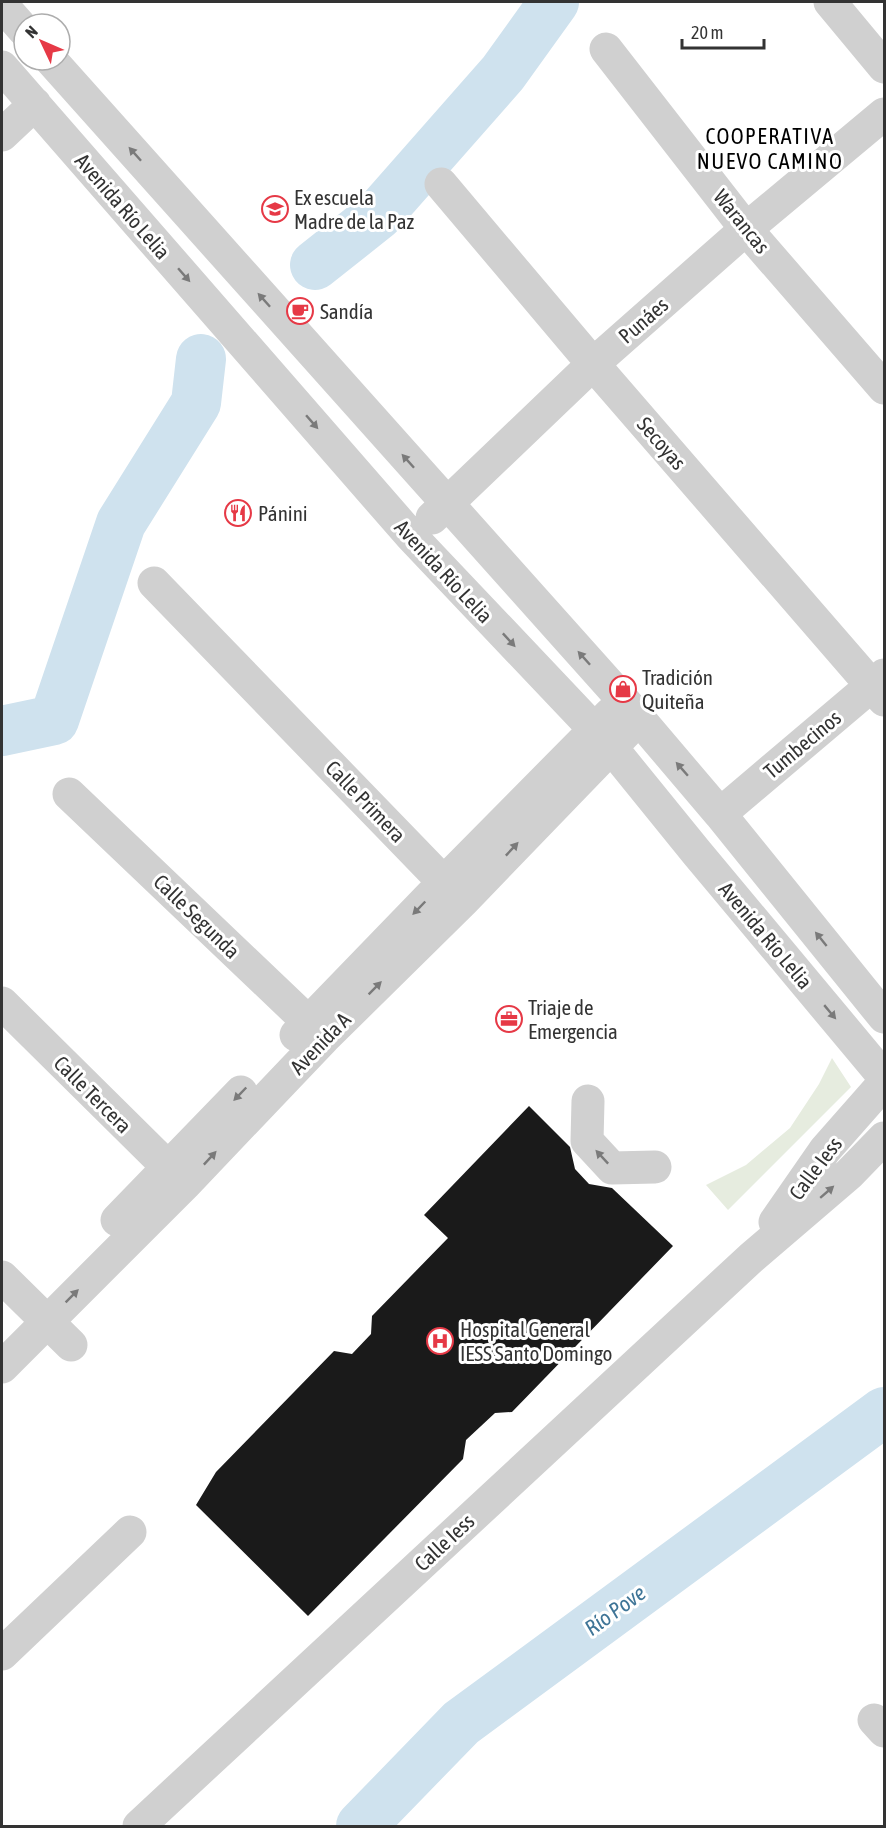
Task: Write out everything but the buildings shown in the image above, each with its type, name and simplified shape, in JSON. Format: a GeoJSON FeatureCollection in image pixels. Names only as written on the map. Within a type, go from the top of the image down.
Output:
{"type":"FeatureCollection","features":[{"type":"Feature","properties":{"kind":"street"},"geometry":{"type":"LineString","coordinates":[[830,2],[885,67]]}},
{"type":"Feature","properties":{"kind":"street"},"geometry":{"type":"LineString","coordinates":[[2,5],[12,16]]}},
{"type":"Feature","properties":{"kind":"street","name":"Warancas"},"geometry":{"type":"LineString","coordinates":[[606,49],[746,229],[885,388]]}},
{"type":"Feature","properties":{"kind":"street","name":"Avenida Río Lelia"},"geometry":{"type":"LineString","coordinates":[[2,67],[411,536],[602,738],[885,1077]]}},
{"type":"Feature","properties":{"kind":"street","name":"Avenida Río Lelia"},"geometry":{"type":"LineString","coordinates":[[62,72],[631,710],[720,814],[885,1017]]}},
{"type":"Feature","properties":{"kind":"street"},"geometry":{"type":"LineString","coordinates":[[2,135],[35,104]]}},
{"type":"Feature","properties":{"kind":"street","name":"Punáes"},"geometry":{"type":"LineString","coordinates":[[411,536],[447,505],[593,364],[746,229],[885,114]]}},
{"type":"Feature","properties":{"kind":"street","name":"Secoyas"},"geometry":{"type":"LineString","coordinates":[[441,184],[593,364],[880,687]]}},
{"type":"Feature","properties":{"kind":"street","name":"Calle Primera"},"geometry":{"type":"LineString","coordinates":[[154,583],[453,891]]}},
{"type":"Feature","properties":{"kind":"street","name":"Tumbecinos"},"geometry":{"type":"LineString","coordinates":[[720,814],[880,687]]}},
{"type":"Feature","properties":{"kind":"street","name":"Avenida A"},"geometry":{"type":"LineString","coordinates":[[2,1367],[39,1314],[177,1176],[316,1030],[631,710]]}},
{"type":"Feature","properties":{"kind":"street","name":"Calle Segunda"},"geometry":{"type":"LineString","coordinates":[[69,794],[316,1030]]}},
{"type":"Feature","properties":{"kind":"street","name":"Calle Tercera"},"geometry":{"type":"LineString","coordinates":[[2,1003],[177,1176]]}},
{"type":"Feature","properties":{"kind":"street","name":"Calle Iess"},"geometry":{"type":"LineString","coordinates":[[751,1258],[825,1150],[885,1083]]}},
{"type":"Feature","properties":{"kind":"street"},"geometry":{"type":"LineString","coordinates":[[588,1101],[587,1141],[612,1168],[656,1167]]}},
{"type":"Feature","properties":{"kind":"street","name":"Calle Iess"},"geometry":{"type":"LineString","coordinates":[[139,1827],[751,1258],[849,1174],[885,1138]]}},
{"type":"Feature","properties":{"kind":"street"},"geometry":{"type":"LineString","coordinates":[[2,1277],[70,1345]]}},
{"type":"Feature","properties":{"kind":"street","name":"Avenida A"},"geometry":{"type":"LineString","coordinates":[[2,1337],[39,1314]]}},
{"type":"Feature","properties":{"kind":"street"},"geometry":{"type":"LineString","coordinates":[[2,1654],[130,1532]]}},
{"type":"Feature","properties":{"kind":"shaded area"},"geometry":{"type":"Polygon","coordinates":[[[832,1058],[851,1087],[728,1210],[706,1185],[746,1165],[790,1128],[819,1084],[832,1058]]]}},
{"type":"Feature","properties":{"kind":"waterway"},"geometry":{"type":"LineString","coordinates":[[315,265],[378,215],[503,73],[554,2]]}},
{"type":"Feature","properties":{"kind":"waterway"},"geometry":{"type":"LineString","coordinates":[[2,731],[54,720],[121,523],[196,403],[201,359]]}},
{"type":"Feature","properties":{"kind":"waterway","name":"Río Pove"},"geometry":{"type":"LineString","coordinates":[[361,1826],[461,1723],[884,1412]]}},
{"type":"Feature","properties":{"kind":"place","name":"Ex escuela Madre de la Paz"},"geometry":{"type":"Point","coordinates":[275,209]}},
{"type":"Feature","properties":{"kind":"place","name":"Sandía"},"geometry":{"type":"Point","coordinates":[300,311]}},
{"type":"Feature","properties":{"kind":"place","name":"Pánini"},"geometry":{"type":"Point","coordinates":[238,513]}},
{"type":"Feature","properties":{"kind":"place","name":"Tradición Quiteña"},"geometry":{"type":"Point","coordinates":[623,689]}},
{"type":"Feature","properties":{"kind":"place","name":"Triaje de Emergencia"},"geometry":{"type":"Point","coordinates":[509,1019]}},
{"type":"Feature","properties":{"kind":"place","name":"Hospital General IESS Santo Domingo"},"geometry":{"type":"Point","coordinates":[440,1341]}},
{"type":"Feature","properties":{"kind":"district","name":"COOPERATIVA NUEVO CAMINO"},"geometry":{"type":"Point","coordinates":[770,148]}}]}
